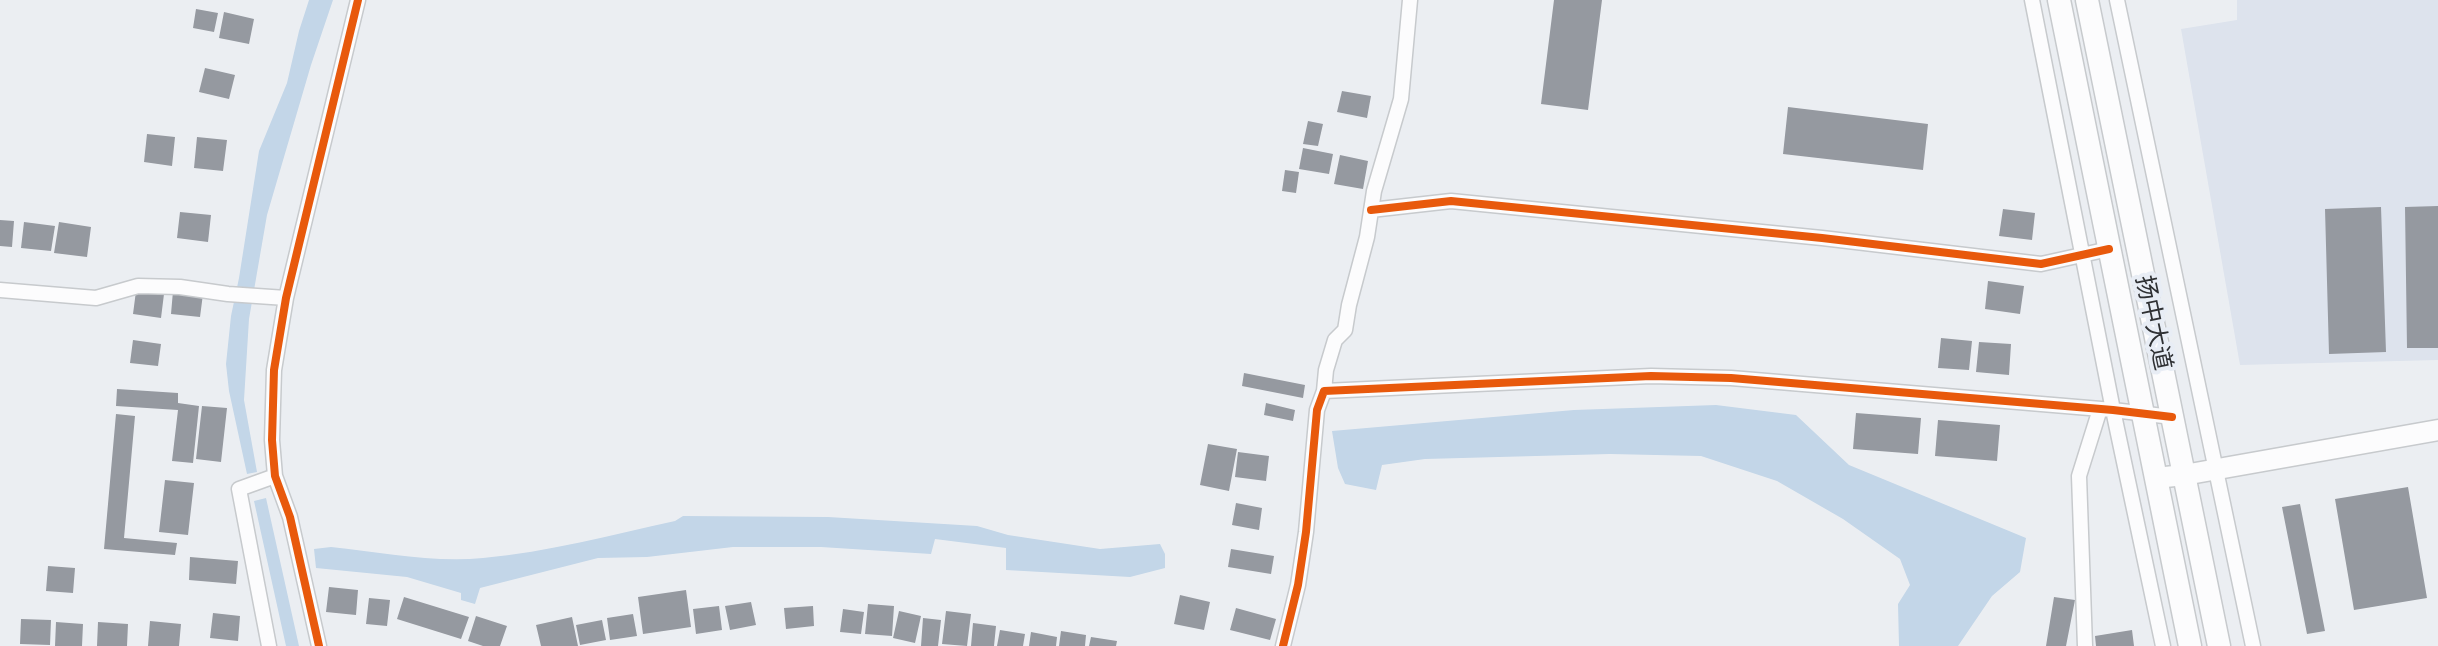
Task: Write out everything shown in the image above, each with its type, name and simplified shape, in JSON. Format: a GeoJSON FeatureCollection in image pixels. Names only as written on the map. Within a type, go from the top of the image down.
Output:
{"type":"FeatureCollection","features":[{"type":"Feature","properties":{"kind":"main road","name":"扬中大道"},"geometry":{"type":"LineString","coordinates":[[2059,0],[2190,646]]}},
{"type":"Feature","properties":{"kind":"main road","name":"扬中大道"},"geometry":{"type":"LineString","coordinates":[[2087,0],[2219,646]]}},
{"type":"Feature","properties":{"kind":"street"},"geometry":{"type":"LineString","coordinates":[[319,646],[290,517],[275,476],[272,440],[274,370],[286,298],[358,0]]}},
{"type":"Feature","properties":{"kind":"street"},"geometry":{"type":"LineString","coordinates":[[1283,646],[1306,532],[1317,410],[1335,340],[1345,330],[1374,191],[1401,99],[1410,0]]}},
{"type":"Feature","properties":{"kind":"street"},"geometry":{"type":"LineString","coordinates":[[2032,0],[2084,255],[2106,410],[2163,646]]}},
{"type":"Feature","properties":{"kind":"street"},"geometry":{"type":"LineString","coordinates":[[2117,0],[2253,646]]}},
{"type":"Feature","properties":{"kind":"street"},"geometry":{"type":"LineString","coordinates":[[1371,210],[1451,201],[1822,238],[2041,264],[2109,249]]}},
{"type":"Feature","properties":{"kind":"street"},"geometry":{"type":"LineString","coordinates":[[0,290],[96,298],[138,286],[152,286],[286,298]]}},
{"type":"Feature","properties":{"kind":"street"},"geometry":{"type":"LineString","coordinates":[[1324,391],[1651,376],[1731,378],[2172,417]]}},
{"type":"Feature","properties":{"kind":"street"},"geometry":{"type":"LineString","coordinates":[[2085,646],[2079,476],[2106,410]]}},
{"type":"Feature","properties":{"kind":"street"},"geometry":{"type":"LineString","coordinates":[[2156,478],[2438,430]]}},
{"type":"Feature","properties":{"kind":"street"},"geometry":{"type":"LineString","coordinates":[[269,646],[239,489],[275,476]]}},
{"type":"Feature","properties":{"kind":"shaded area"},"geometry":{"type":"Polygon","coordinates":[[[2237,0],[2438,0],[2438,360],[2240,365],[2181,29],[2237,20],[2237,0]]]}},
{"type":"Feature","properties":{"kind":"water"},"geometry":{"type":"Polygon","coordinates":[[[309,0],[333,0],[267,215],[249,319],[244,400],[257,472],[247,474],[226,364],[231,316],[259,151],[287,83],[309,0]]]}},
{"type":"Feature","properties":{"kind":"water"},"geometry":{"type":"Polygon","coordinates":[[[1716,405],[1796,415],[1849,465],[2026,538],[2020,572],[1992,596],[1958,646],[1899,646],[1898,604],[1910,585],[1900,559],[1843,519],[1777,481],[1701,456],[1610,454],[1425,459],[1382,465],[1376,490],[1345,484],[1338,468],[1332,431],[1574,410],[1716,405]]]}},
{"type":"Feature","properties":{"kind":"water"},"geometry":{"type":"Polygon","coordinates":[[[266,498],[299,646],[286,646],[254,501],[266,498]]]}},
{"type":"Feature","properties":{"kind":"water"},"geometry":{"type":"Polygon","coordinates":[[[683,516],[828,517],[977,526],[1008,535],[1100,549],[1160,544],[1165,554],[1165,568],[1130,577],[1006,570],[1006,548],[935,539],[931,554],[821,547],[733,547],[647,557],[598,558],[480,588],[475,604],[461,600],[461,593],[407,577],[316,568],[314,549],[331,547],[445,559],[483,558],[580,542],[675,521],[683,516]]]}},
{"type":"Feature","properties":{"kind":"building"},"geometry":{"type":"Polygon","coordinates":[[[1554,0],[1602,0],[1588,110],[1541,104],[1554,0]]]}},
{"type":"Feature","properties":{"kind":"building"},"geometry":{"type":"Polygon","coordinates":[[[196,9],[218,13],[214,32],[193,28],[196,9]]]}},
{"type":"Feature","properties":{"kind":"building"},"geometry":{"type":"Polygon","coordinates":[[[224,12],[254,19],[249,44],[219,38],[224,12]]]}},
{"type":"Feature","properties":{"kind":"building"},"geometry":{"type":"Polygon","coordinates":[[[205,68],[235,75],[229,99],[199,92],[205,68]]]}},
{"type":"Feature","properties":{"kind":"building"},"geometry":{"type":"Polygon","coordinates":[[[1342,91],[1371,96],[1367,118],[1337,112],[1342,91]]]}},
{"type":"Feature","properties":{"kind":"building"},"geometry":{"type":"Polygon","coordinates":[[[1788,107],[1928,124],[1923,170],[1783,154],[1788,107]]]}},
{"type":"Feature","properties":{"kind":"building"},"geometry":{"type":"Polygon","coordinates":[[[1308,121],[1323,124],[1318,146],[1303,144],[1308,121]]]}},
{"type":"Feature","properties":{"kind":"building"},"geometry":{"type":"Polygon","coordinates":[[[147,134],[175,137],[172,166],[144,162],[147,134]]]}},
{"type":"Feature","properties":{"kind":"building"},"geometry":{"type":"Polygon","coordinates":[[[197,137],[227,140],[223,171],[194,168],[197,137]]]}},
{"type":"Feature","properties":{"kind":"building"},"geometry":{"type":"Polygon","coordinates":[[[1303,148],[1333,154],[1329,174],[1299,169],[1303,148]]]}},
{"type":"Feature","properties":{"kind":"building"},"geometry":{"type":"Polygon","coordinates":[[[1340,155],[1368,161],[1363,189],[1334,184],[1340,155]]]}},
{"type":"Feature","properties":{"kind":"building"},"geometry":{"type":"Polygon","coordinates":[[[1285,170],[1299,172],[1296,193],[1282,191],[1285,170]]]}},
{"type":"Feature","properties":{"kind":"building"},"geometry":{"type":"Polygon","coordinates":[[[2438,206],[2438,348],[2407,348],[2405,207],[2438,206]]]}},
{"type":"Feature","properties":{"kind":"building"},"geometry":{"type":"Polygon","coordinates":[[[2381,207],[2386,352],[2329,354],[2325,209],[2381,207]]]}},
{"type":"Feature","properties":{"kind":"building"},"geometry":{"type":"Polygon","coordinates":[[[2003,209],[2035,213],[2032,240],[1999,236],[2003,209]]]}},
{"type":"Feature","properties":{"kind":"building"},"geometry":{"type":"Polygon","coordinates":[[[180,212],[211,215],[208,242],[177,238],[180,212]]]}},
{"type":"Feature","properties":{"kind":"building"},"geometry":{"type":"Polygon","coordinates":[[[0,220],[14,221],[12,247],[0,246],[0,220]]]}},
{"type":"Feature","properties":{"kind":"building"},"geometry":{"type":"Polygon","coordinates":[[[24,222],[55,226],[51,251],[21,248],[24,222]]]}},
{"type":"Feature","properties":{"kind":"building"},"geometry":{"type":"Polygon","coordinates":[[[59,222],[91,227],[87,257],[54,253],[59,222]]]}},
{"type":"Feature","properties":{"kind":"building"},"geometry":{"type":"Polygon","coordinates":[[[1988,281],[2024,286],[2020,314],[1985,309],[1988,281]]]}},
{"type":"Feature","properties":{"kind":"building"},"geometry":{"type":"Polygon","coordinates":[[[136,291],[164,294],[161,318],[133,314],[136,291]]]}},
{"type":"Feature","properties":{"kind":"building"},"geometry":{"type":"Polygon","coordinates":[[[173,291],[203,294],[200,317],[171,314],[173,291]]]}},
{"type":"Feature","properties":{"kind":"building"},"geometry":{"type":"Polygon","coordinates":[[[1941,338],[1972,341],[1969,370],[1938,368],[1941,338]]]}},
{"type":"Feature","properties":{"kind":"building"},"geometry":{"type":"Polygon","coordinates":[[[133,340],[161,344],[158,366],[130,363],[133,340]]]}},
{"type":"Feature","properties":{"kind":"building"},"geometry":{"type":"Polygon","coordinates":[[[1979,342],[2011,344],[2009,375],[1976,372],[1979,342]]]}},
{"type":"Feature","properties":{"kind":"building"},"geometry":{"type":"Polygon","coordinates":[[[1244,373],[1305,385],[1303,398],[1242,386],[1244,373]]]}},
{"type":"Feature","properties":{"kind":"building"},"geometry":{"type":"Polygon","coordinates":[[[117,389],[178,393],[178,403],[199,406],[193,463],[172,461],[178,410],[116,406],[117,389]]]}},
{"type":"Feature","properties":{"kind":"building"},"geometry":{"type":"Polygon","coordinates":[[[1266,403],[1295,410],[1293,421],[1264,415],[1266,403]]]}},
{"type":"Feature","properties":{"kind":"building"},"geometry":{"type":"Polygon","coordinates":[[[202,406],[227,408],[221,462],[196,459],[202,406]]]}},
{"type":"Feature","properties":{"kind":"building"},"geometry":{"type":"Polygon","coordinates":[[[1856,413],[1921,418],[1918,454],[1853,449],[1856,413]]]}},
{"type":"Feature","properties":{"kind":"building"},"geometry":{"type":"Polygon","coordinates":[[[116,414],[135,416],[124,538],[177,543],[175,555],[104,549],[116,414]]]}},
{"type":"Feature","properties":{"kind":"building"},"geometry":{"type":"Polygon","coordinates":[[[1938,420],[2000,425],[1997,461],[1935,456],[1938,420]]]}},
{"type":"Feature","properties":{"kind":"building"},"geometry":{"type":"Polygon","coordinates":[[[1208,444],[1237,449],[1229,491],[1200,485],[1208,444]]]}},
{"type":"Feature","properties":{"kind":"building"},"geometry":{"type":"Polygon","coordinates":[[[1238,452],[1269,456],[1266,481],[1235,477],[1238,452]]]}},
{"type":"Feature","properties":{"kind":"building"},"geometry":{"type":"Polygon","coordinates":[[[165,480],[194,483],[188,535],[159,532],[165,480]]]}},
{"type":"Feature","properties":{"kind":"building"},"geometry":{"type":"Polygon","coordinates":[[[2408,487],[2427,598],[2354,610],[2335,499],[2408,487]]]}},
{"type":"Feature","properties":{"kind":"building"},"geometry":{"type":"Polygon","coordinates":[[[1236,503],[1262,508],[1259,530],[1232,525],[1236,503]]]}},
{"type":"Feature","properties":{"kind":"building"},"geometry":{"type":"Polygon","coordinates":[[[2300,504],[2325,631],[2307,634],[2282,507],[2300,504]]]}},
{"type":"Feature","properties":{"kind":"building"},"geometry":{"type":"Polygon","coordinates":[[[1231,549],[1274,556],[1271,574],[1228,567],[1231,549]]]}},
{"type":"Feature","properties":{"kind":"building"},"geometry":{"type":"Polygon","coordinates":[[[190,557],[238,561],[236,584],[189,580],[190,557]]]}},
{"type":"Feature","properties":{"kind":"building"},"geometry":{"type":"Polygon","coordinates":[[[48,566],[75,568],[73,593],[46,591],[48,566]]]}},
{"type":"Feature","properties":{"kind":"building"},"geometry":{"type":"Polygon","coordinates":[[[329,587],[358,590],[356,615],[326,612],[329,587]]]}},
{"type":"Feature","properties":{"kind":"building"},"geometry":{"type":"Polygon","coordinates":[[[686,590],[691,627],[643,634],[638,597],[686,590]]]}},
{"type":"Feature","properties":{"kind":"building"},"geometry":{"type":"Polygon","coordinates":[[[1180,595],[1210,602],[1204,630],[1174,624],[1180,595]]]}},
{"type":"Feature","properties":{"kind":"building"},"geometry":{"type":"Polygon","coordinates":[[[404,597],[469,617],[461,639],[397,619],[404,597]]]}},
{"type":"Feature","properties":{"kind":"building"},"geometry":{"type":"Polygon","coordinates":[[[2054,597],[2075,600],[2066,646],[2046,646],[2054,597]]]}},
{"type":"Feature","properties":{"kind":"building"},"geometry":{"type":"Polygon","coordinates":[[[369,598],[390,600],[387,626],[366,624],[369,598]]]}},
{"type":"Feature","properties":{"kind":"building"},"geometry":{"type":"Polygon","coordinates":[[[751,602],[756,625],[730,630],[725,606],[751,602]]]}},
{"type":"Feature","properties":{"kind":"building"},"geometry":{"type":"Polygon","coordinates":[[[868,604],[894,606],[892,636],[865,634],[868,604]]]}},
{"type":"Feature","properties":{"kind":"building"},"geometry":{"type":"Polygon","coordinates":[[[719,606],[722,630],[696,634],[693,609],[719,606]]]}},
{"type":"Feature","properties":{"kind":"building"},"geometry":{"type":"Polygon","coordinates":[[[813,606],[814,626],[786,629],[784,608],[813,606]]]}},
{"type":"Feature","properties":{"kind":"building"},"geometry":{"type":"Polygon","coordinates":[[[1236,608],[1276,619],[1270,640],[1230,630],[1236,608]]]}},
{"type":"Feature","properties":{"kind":"building"},"geometry":{"type":"Polygon","coordinates":[[[843,609],[864,612],[861,634],[840,632],[843,609]]]}},
{"type":"Feature","properties":{"kind":"building"},"geometry":{"type":"Polygon","coordinates":[[[899,611],[921,616],[915,643],[893,638],[899,611]]]}},
{"type":"Feature","properties":{"kind":"building"},"geometry":{"type":"Polygon","coordinates":[[[946,611],[971,614],[967,646],[942,644],[946,611]]]}},
{"type":"Feature","properties":{"kind":"building"},"geometry":{"type":"Polygon","coordinates":[[[213,613],[240,616],[238,641],[210,638],[213,613]]]}},
{"type":"Feature","properties":{"kind":"building"},"geometry":{"type":"Polygon","coordinates":[[[633,614],[637,636],[610,640],[607,618],[633,614]]]}},
{"type":"Feature","properties":{"kind":"building"},"geometry":{"type":"Polygon","coordinates":[[[476,616],[507,626],[500,646],[483,646],[468,641],[476,616]]]}},
{"type":"Feature","properties":{"kind":"building"},"geometry":{"type":"Polygon","coordinates":[[[572,617],[578,646],[541,646],[536,625],[572,617]]]}},
{"type":"Feature","properties":{"kind":"building"},"geometry":{"type":"Polygon","coordinates":[[[923,618],[941,620],[938,646],[921,646],[923,618]]]}},
{"type":"Feature","properties":{"kind":"building"},"geometry":{"type":"Polygon","coordinates":[[[21,619],[51,620],[50,645],[20,644],[21,619]]]}},
{"type":"Feature","properties":{"kind":"building"},"geometry":{"type":"Polygon","coordinates":[[[602,620],[606,640],[580,645],[576,625],[602,620]]]}},
{"type":"Feature","properties":{"kind":"building"},"geometry":{"type":"Polygon","coordinates":[[[150,621],[181,624],[179,646],[148,646],[150,621]]]}},
{"type":"Feature","properties":{"kind":"building"},"geometry":{"type":"Polygon","coordinates":[[[56,622],[83,624],[82,646],[55,646],[56,622]]]}},
{"type":"Feature","properties":{"kind":"building"},"geometry":{"type":"Polygon","coordinates":[[[98,622],[128,624],[127,646],[97,646],[98,622]]]}},
{"type":"Feature","properties":{"kind":"building"},"geometry":{"type":"Polygon","coordinates":[[[973,623],[996,626],[994,646],[971,646],[973,623]]]}},
{"type":"Feature","properties":{"kind":"building"},"geometry":{"type":"Polygon","coordinates":[[[1000,630],[1025,634],[1023,646],[997,646],[1000,630]]]}},
{"type":"Feature","properties":{"kind":"building"},"geometry":{"type":"Polygon","coordinates":[[[2132,630],[2134,646],[2096,646],[2095,636],[2132,630]]]}},
{"type":"Feature","properties":{"kind":"building"},"geometry":{"type":"Polygon","coordinates":[[[1061,631],[1086,635],[1085,646],[1059,646],[1061,631]]]}},
{"type":"Feature","properties":{"kind":"building"},"geometry":{"type":"Polygon","coordinates":[[[1031,632],[1057,637],[1056,646],[1029,646],[1031,632]]]}},
{"type":"Feature","properties":{"kind":"building"},"geometry":{"type":"Polygon","coordinates":[[[1091,637],[1117,641],[1116,646],[1089,646],[1091,637]]]}},
{"type":"Feature","properties":{"kind":"cycle path"},"geometry":{"type":"LineString","coordinates":[[319,646],[290,517],[275,476],[272,440],[274,370],[286,298],[358,0]]}},
{"type":"Feature","properties":{"kind":"cycle path"},"geometry":{"type":"LineString","coordinates":[[1371,210],[1451,201],[1822,238],[2041,264],[2109,249]]}},
{"type":"Feature","properties":{"kind":"cycle path"},"geometry":{"type":"LineString","coordinates":[[1283,646],[1298,585],[1317,410],[1324,391],[1651,376],[1731,378],[2172,417]]}}]}
